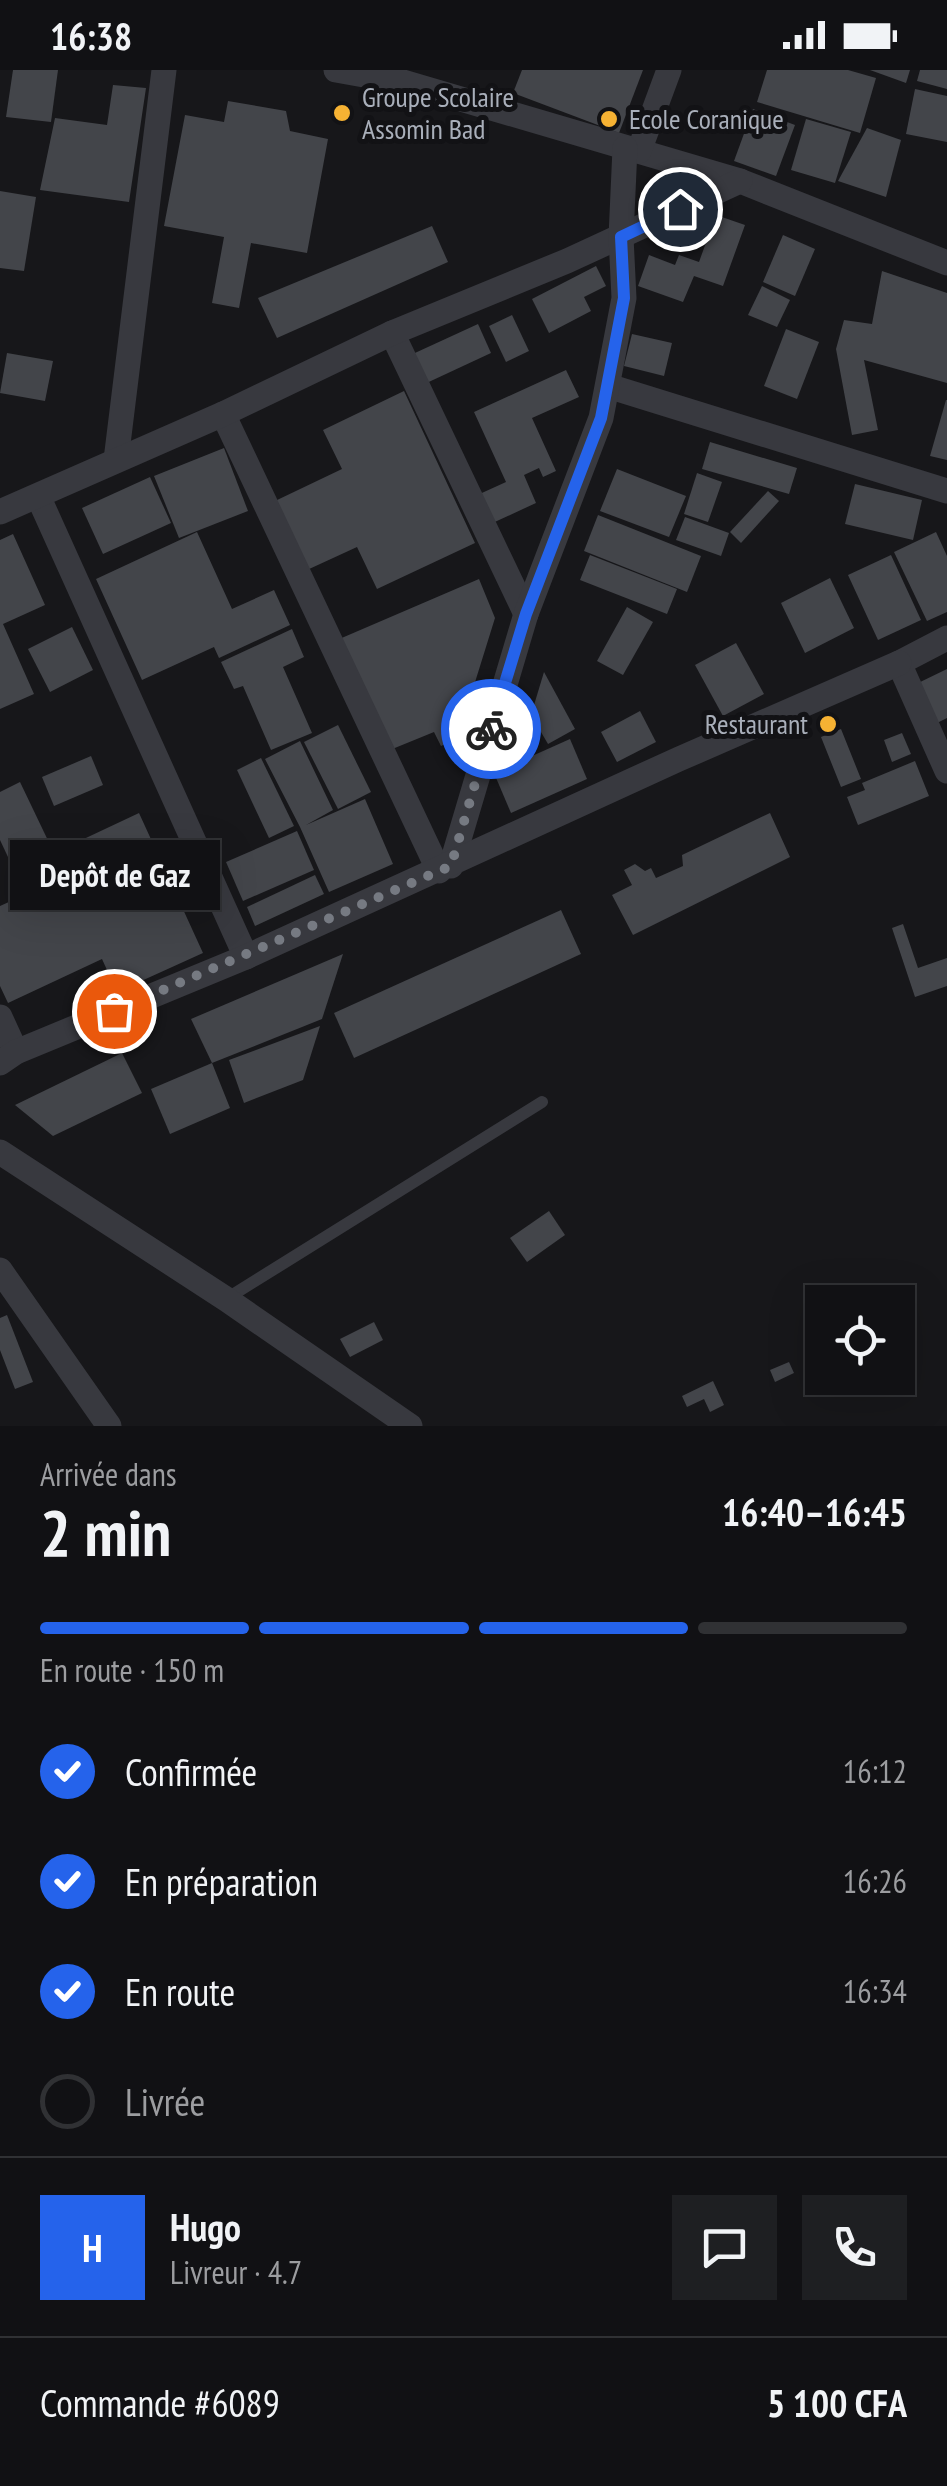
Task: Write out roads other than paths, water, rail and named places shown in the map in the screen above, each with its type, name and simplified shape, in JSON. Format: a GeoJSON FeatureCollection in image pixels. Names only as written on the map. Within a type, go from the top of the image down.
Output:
{"type":"FeatureCollection","features":[{"type":"Feature","properties":{"kind":"street"},"geometry":{"type":"LineString","coordinates":[[116,460],[164,70]]}},
{"type":"Feature","properties":{"kind":"street"},"geometry":{"type":"LineString","coordinates":[[336,70],[405,76],[740,181],[947,263]]}},
{"type":"Feature","properties":{"kind":"street"},"geometry":{"type":"LineString","coordinates":[[445,868],[526,614],[601,418],[624,298],[621,237],[632,150],[668,70]]}},
{"type":"Feature","properties":{"kind":"street"},"geometry":{"type":"LineString","coordinates":[[0,512],[740,181]]}},
{"type":"Feature","properties":{"kind":"street"},"geometry":{"type":"LineString","coordinates":[[392,334],[526,614]]}},
{"type":"Feature","properties":{"kind":"street"},"geometry":{"type":"LineString","coordinates":[[608,386],[947,491]]}},
{"type":"Feature","properties":{"kind":"street"},"geometry":{"type":"LineString","coordinates":[[223,414],[445,868]]}},
{"type":"Feature","properties":{"kind":"street"},"geometry":{"type":"LineString","coordinates":[[38,496],[246,957]]}},
{"type":"Feature","properties":{"kind":"street"},"geometry":{"type":"LineString","coordinates":[[0,1017],[8,1058],[445,868],[947,638]]}},
{"type":"Feature","properties":{"kind":"street"},"geometry":{"type":"LineString","coordinates":[[899,663],[947,770]]}},
{"type":"Feature","properties":{"kind":"street"},"geometry":{"type":"LineString","coordinates":[[0,1152],[226,1299],[410,1426]]}},
{"type":"Feature","properties":{"kind":"street"},"geometry":{"type":"LineString","coordinates":[[0,1270],[109,1426]]}},
{"type":"Feature","properties":{"kind":"lane"},"geometry":{"type":"LineString","coordinates":[[226,1299],[542,1102]]}},
{"type":"Feature","properties":{"kind":"place","name":"Groupe Scolaire Assomin Bad"},"geometry":{"type":"Point","coordinates":[342,113]}},
{"type":"Feature","properties":{"kind":"place","name":"Ecole Coranique"},"geometry":{"type":"Point","coordinates":[609,119]}},
{"type":"Feature","properties":{"kind":"place","name":"Restaurant"},"geometry":{"type":"Point","coordinates":[828,724]}},
{"type":"Feature","properties":{"kind":"place","name":"Depôt de Gaz"},"geometry":{"type":"Point","coordinates":[114,1011]}}]}
